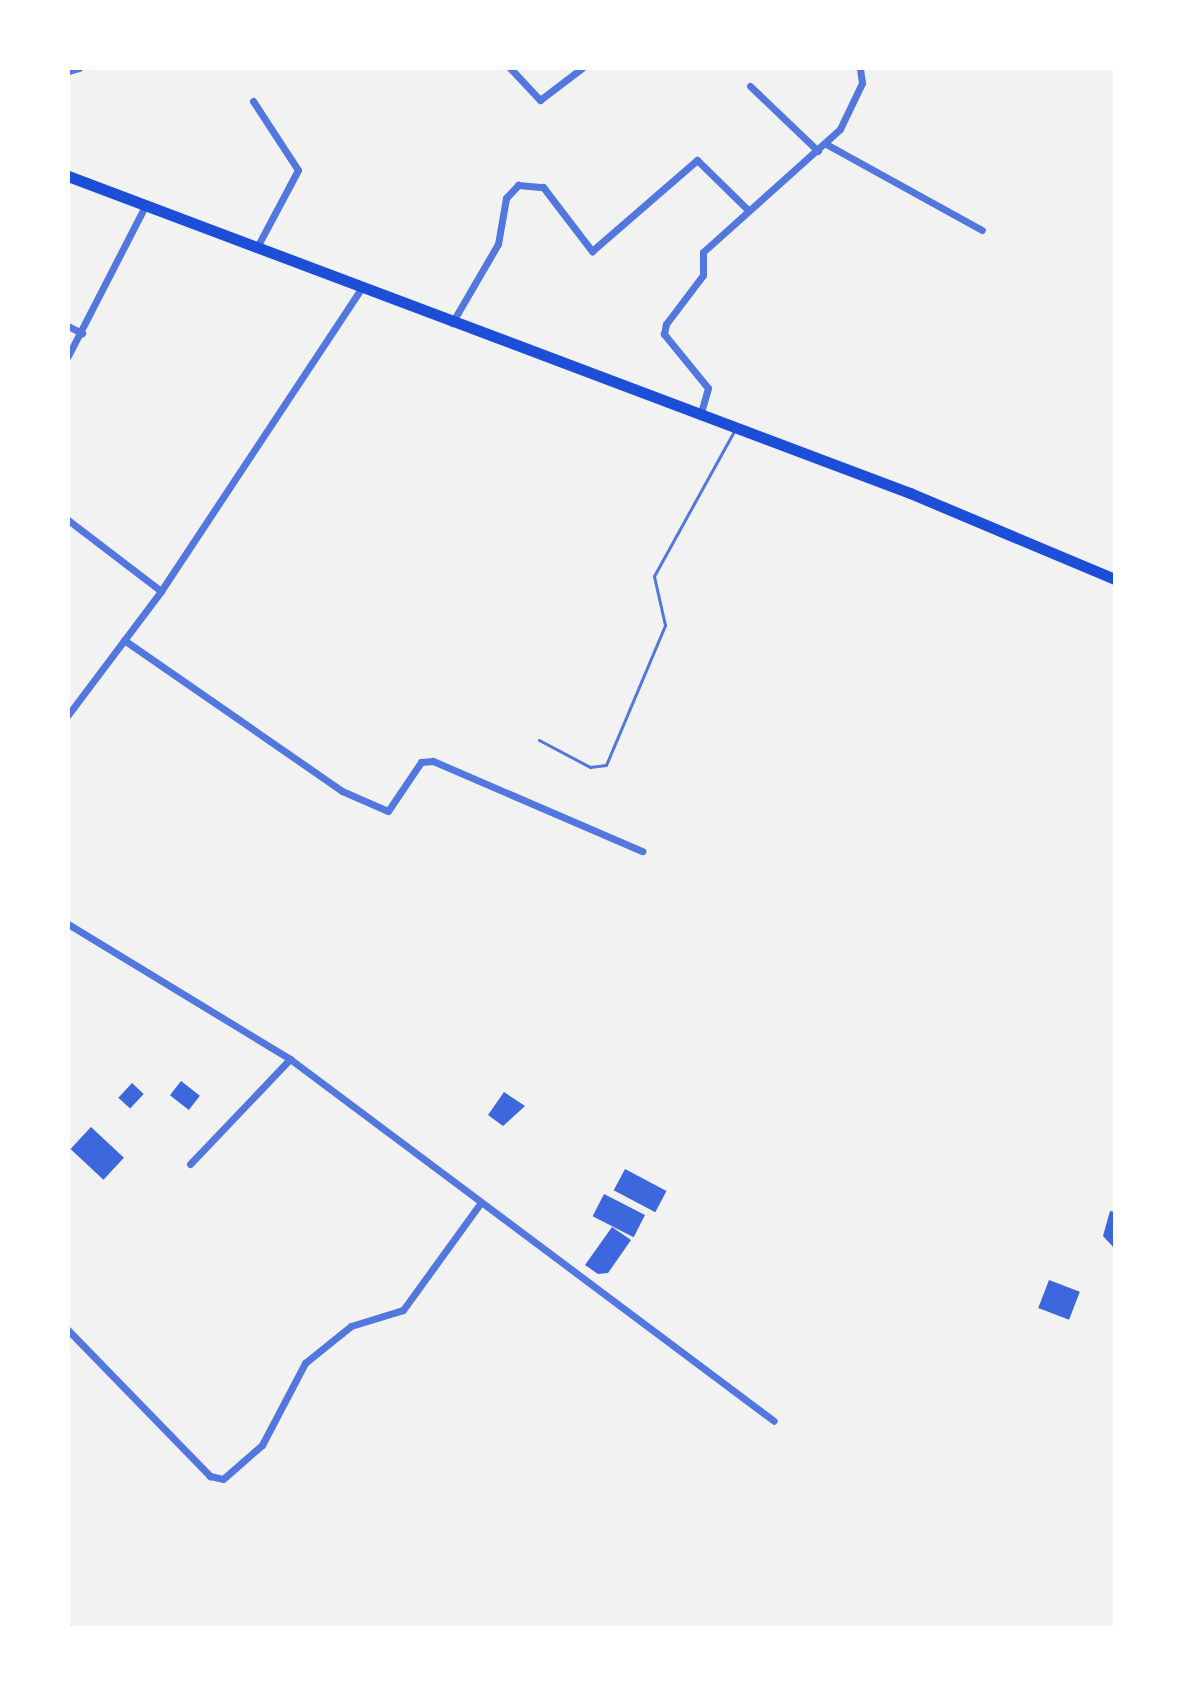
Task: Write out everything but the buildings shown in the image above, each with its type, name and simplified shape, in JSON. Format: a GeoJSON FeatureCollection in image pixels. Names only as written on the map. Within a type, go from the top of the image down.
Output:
{"type":"FeatureCollection","features":[{"type":"Feature","properties":{"kind":"main road"},"geometry":{"type":"LineString","coordinates":[[68,176],[360,290],[735,429],[1115,579]]}},
{"type":"Feature","properties":{"kind":"street"},"geometry":{"type":"LineString","coordinates":[[68,71],[79,68]]}},
{"type":"Feature","properties":{"kind":"street"},"geometry":{"type":"LineString","coordinates":[[510,68],[540,100],[582,68]]}},
{"type":"Feature","properties":{"kind":"street"},"geometry":{"type":"LineString","coordinates":[[700,416],[708,388],[664,334],[666,324],[703,275],[703,252],[747,209],[826,144],[862,83],[860,68]]}},
{"type":"Feature","properties":{"kind":"street"},"geometry":{"type":"LineString","coordinates":[[750,86],[818,151]]}},
{"type":"Feature","properties":{"kind":"street"},"geometry":{"type":"LineString","coordinates":[[253,101],[298,170],[256,250]]}},
{"type":"Feature","properties":{"kind":"street"},"geometry":{"type":"LineString","coordinates":[[826,144],[982,230]]}},
{"type":"Feature","properties":{"kind":"street"},"geometry":{"type":"LineString","coordinates":[[452,323],[498,244],[506,198],[518,185],[543,187],[592,251],[697,160],[747,209]]}},
{"type":"Feature","properties":{"kind":"street"},"geometry":{"type":"LineString","coordinates":[[68,356],[145,206]]}},
{"type":"Feature","properties":{"kind":"street"},"geometry":{"type":"LineString","coordinates":[[68,715],[161,591],[360,290]]}},
{"type":"Feature","properties":{"kind":"street"},"geometry":{"type":"LineString","coordinates":[[68,326],[82,333]]}},
{"type":"Feature","properties":{"kind":"street"},"geometry":{"type":"LineString","coordinates":[[68,520],[161,591]]}},
{"type":"Feature","properties":{"kind":"street"},"geometry":{"type":"LineString","coordinates":[[124,640],[342,791],[388,811],[421,762],[433,761],[642,851]]}},
{"type":"Feature","properties":{"kind":"street"},"geometry":{"type":"LineString","coordinates":[[68,924],[290,1059],[479,1205],[774,1421]]}},
{"type":"Feature","properties":{"kind":"street"},"geometry":{"type":"LineString","coordinates":[[190,1164],[290,1059]]}},
{"type":"Feature","properties":{"kind":"street"},"geometry":{"type":"LineString","coordinates":[[68,1330],[210,1476],[223,1479],[262,1445],[305,1363],[351,1326],[403,1310],[479,1205]]}},
{"type":"Feature","properties":{"kind":"lane"},"geometry":{"type":"LineString","coordinates":[[539,740],[590,767],[606,765],[665,625],[654,576],[735,429]]}}]}
